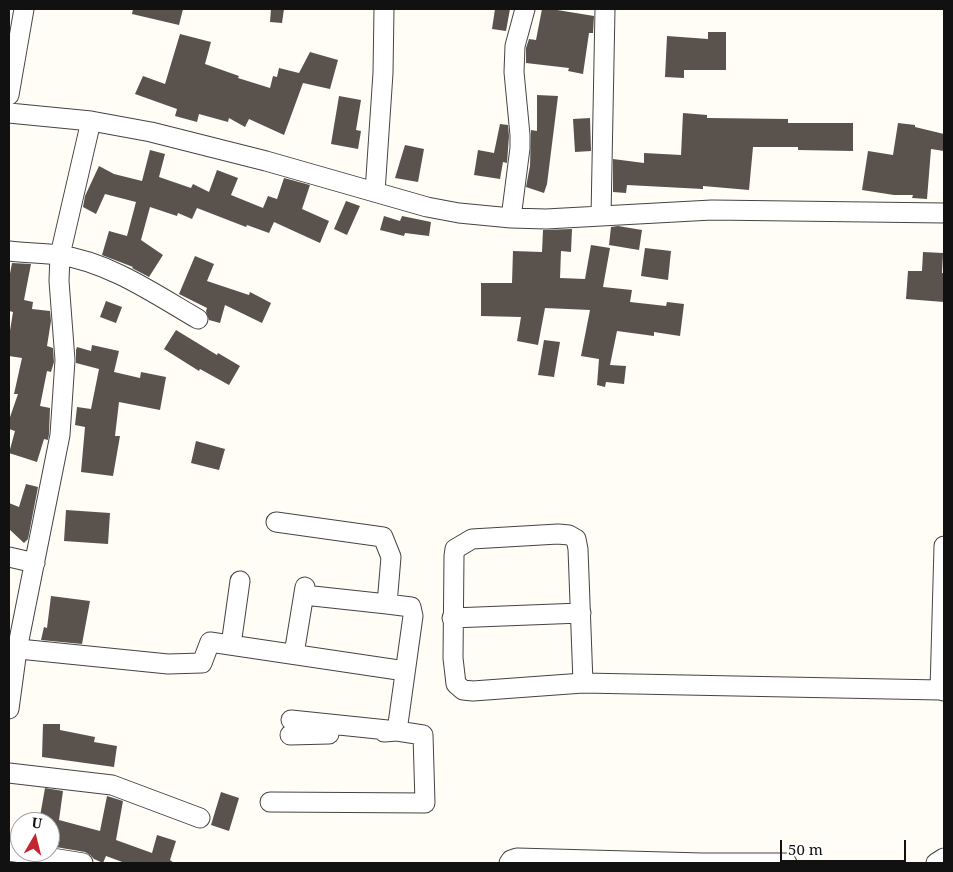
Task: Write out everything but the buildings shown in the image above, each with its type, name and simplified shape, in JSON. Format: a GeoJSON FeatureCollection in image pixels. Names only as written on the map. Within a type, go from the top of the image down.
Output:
{"type":"FeatureCollection","features":[{"type":"Feature","properties":{"kind":"street"},"geometry":{"type":"LineString","coordinates":[[9,95],[24,9]]}},
{"type":"Feature","properties":{"kind":"street"},"geometry":{"type":"LineString","coordinates":[[375,192],[383,73],[384,9]]}},
{"type":"Feature","properties":{"kind":"street"},"geometry":{"type":"LineString","coordinates":[[510,218],[520,148],[514,72],[515,46],[525,9]]}},
{"type":"Feature","properties":{"kind":"street"},"geometry":{"type":"LineString","coordinates":[[601,216],[605,9]]}},
{"type":"Feature","properties":{"kind":"street"},"geometry":{"type":"LineString","coordinates":[[9,113],[91,121],[150,132],[266,161],[426,206],[459,213],[510,218],[578,218],[712,210],[944,214]]}},
{"type":"Feature","properties":{"kind":"street"},"geometry":{"type":"LineString","coordinates":[[9,709],[13,649],[35,562],[60,435],[65,360],[59,281],[60,255],[91,121]]}},
{"type":"Feature","properties":{"kind":"street"},"geometry":{"type":"LineString","coordinates":[[9,251],[60,255],[90,262],[118,275],[198,319]]}},
{"type":"Feature","properties":{"kind":"street"},"geometry":{"type":"LineString","coordinates":[[276,522],[384,537],[391,557],[387,604]]}},
{"type":"Feature","properties":{"kind":"street"},"geometry":{"type":"LineString","coordinates":[[583,683],[576,539],[569,535],[558,534],[472,539],[462,543],[455,549],[452,618],[453,658],[456,684],[463,690],[473,691],[583,683],[942,690],[944,546]]}},
{"type":"Feature","properties":{"kind":"street"},"geometry":{"type":"LineString","coordinates":[[9,557],[35,562]]}},
{"type":"Feature","properties":{"kind":"street"},"geometry":{"type":"LineString","coordinates":[[231,645],[240,581]]}},
{"type":"Feature","properties":{"kind":"street"},"geometry":{"type":"LineString","coordinates":[[294,654],[304,591],[411,607],[413,616],[397,731]]}},
{"type":"Feature","properties":{"kind":"street"},"geometry":{"type":"LineString","coordinates":[[452,618],[581,613]]}},
{"type":"Feature","properties":{"kind":"street"},"geometry":{"type":"LineString","coordinates":[[13,649],[168,664],[202,663],[210,642],[405,671]]}},
{"type":"Feature","properties":{"kind":"street"},"geometry":{"type":"LineString","coordinates":[[270,802],[425,803],[423,735],[397,731],[291,728]]}},
{"type":"Feature","properties":{"kind":"street"},"geometry":{"type":"LineString","coordinates":[[9,773],[112,784],[200,818]]}},
{"type":"Feature","properties":{"kind":"street"},"geometry":{"type":"LineString","coordinates":[[9,851],[82,863]]}},
{"type":"Feature","properties":{"kind":"street"},"geometry":{"type":"LineString","coordinates":[[509,863],[517,858],[787,863]]}},
{"type":"Feature","properties":{"kind":"street"},"geometry":{"type":"LineString","coordinates":[[936,863],[944,858]]}}]}
